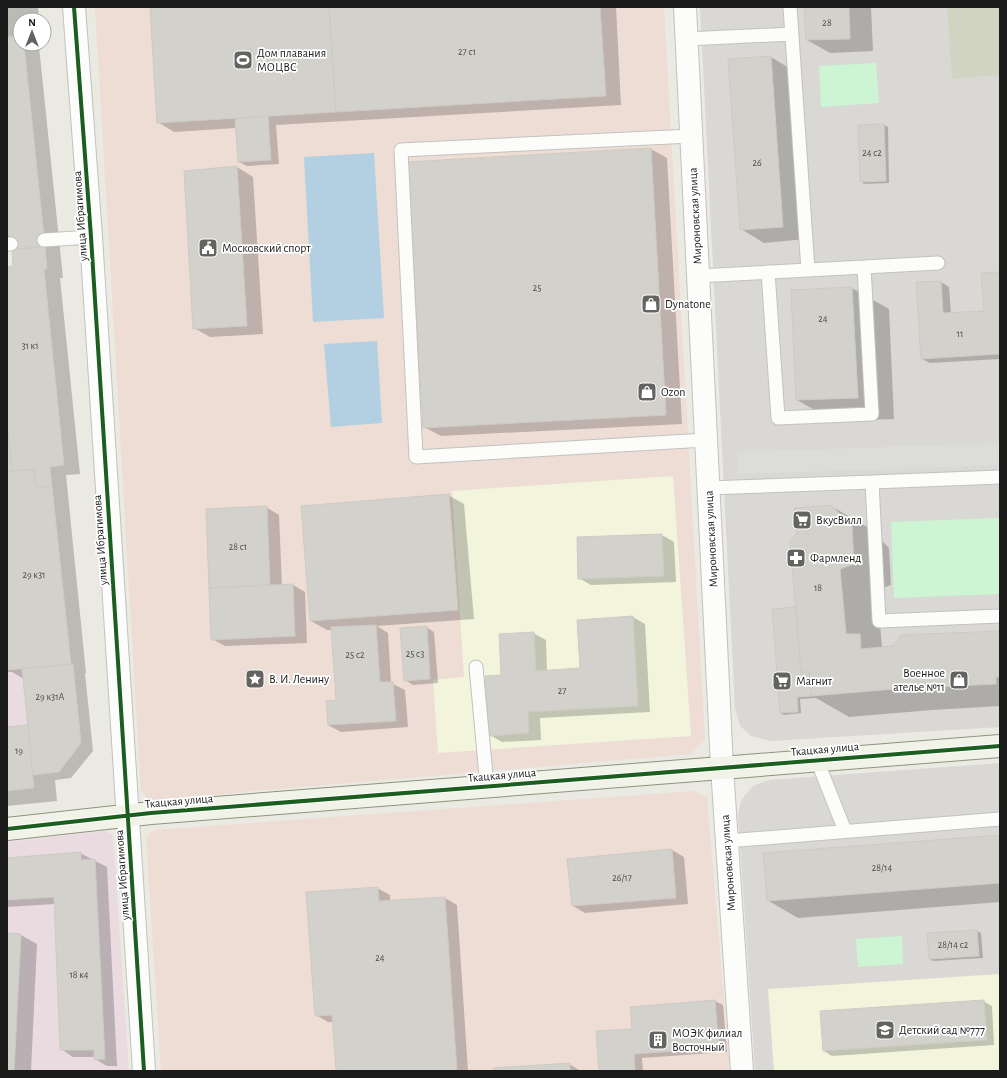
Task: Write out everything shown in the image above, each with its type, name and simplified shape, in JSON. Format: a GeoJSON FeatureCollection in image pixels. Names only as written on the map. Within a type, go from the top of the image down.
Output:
{"type":"FeatureCollection","features":[{"type":"Feature","properties":{"kind":"street","name":"улица Ибрагимова"},"geometry":{"type":"LineString","coordinates":[[74,7],[91,237],[144,1071]]}},
{"type":"Feature","properties":{"kind":"street","name":"Мироновская улица"},"geometry":{"type":"LineString","coordinates":[[684,7],[722,767],[742,1071]]}},
{"type":"Feature","properties":{"kind":"street","name":"Ткацкая улица"},"geometry":{"type":"LineString","coordinates":[[7,830],[128,816],[722,767],[1000,746]]}},
{"type":"Feature","properties":{"kind":"lane"},"geometry":{"type":"LineString","coordinates":[[790,7],[808,270]]}},
{"type":"Feature","properties":{"kind":"lane"},"geometry":{"type":"LineString","coordinates":[[686,39],[792,34]]}},
{"type":"Feature","properties":{"kind":"lane"},"geometry":{"type":"LineString","coordinates":[[691,136],[401,150],[416,456],[706,440]]}},
{"type":"Feature","properties":{"kind":"lane"},"geometry":{"type":"LineString","coordinates":[[44,240],[91,237]]}},
{"type":"Feature","properties":{"kind":"lane"},"geometry":{"type":"LineString","coordinates":[[698,276],[938,263]]}},
{"type":"Feature","properties":{"kind":"lane"},"geometry":{"type":"LineString","coordinates":[[768,272],[778,418],[872,414],[864,267]]}},
{"type":"Feature","properties":{"kind":"lane"},"geometry":{"type":"LineString","coordinates":[[708,488],[1000,477]]}},
{"type":"Feature","properties":{"kind":"lane"},"geometry":{"type":"LineString","coordinates":[[872,482],[879,621],[1000,616]]}},
{"type":"Feature","properties":{"kind":"lane"},"geometry":{"type":"LineString","coordinates":[[476,667],[487,786]]}},
{"type":"Feature","properties":{"kind":"lane"},"geometry":{"type":"LineString","coordinates":[[817,760],[845,831]]}},
{"type":"Feature","properties":{"kind":"lane"},"geometry":{"type":"LineString","coordinates":[[726,840],[1000,819]]}},
{"type":"Feature","properties":{"kind":"shaded area"},"geometry":{"type":"Polygon","coordinates":[[[95,7],[664,7],[705,740],[691,754],[149,800],[141,791],[95,7]]]}},
{"type":"Feature","properties":{"kind":"shaded area"},"geometry":{"type":"Polygon","coordinates":[[[700,7],[1000,7],[1000,727],[771,741],[751,736],[740,726],[735,709],[700,7]]]}},
{"type":"Feature","properties":{"kind":"shaded area"},"geometry":{"type":"Polygon","coordinates":[[[947,7],[1000,7],[1000,75],[952,79],[947,7]]]}},
{"type":"Feature","properties":{"kind":"shaded area"},"geometry":{"type":"Polygon","coordinates":[[[1000,443],[1000,465],[737,474],[737,452],[1000,443]]]}},
{"type":"Feature","properties":{"kind":"shaded area"},"geometry":{"type":"Polygon","coordinates":[[[673,476],[691,736],[438,753],[433,680],[464,677],[452,491],[673,476]]]}},
{"type":"Feature","properties":{"kind":"shaded area"},"geometry":{"type":"Polygon","coordinates":[[[22,669],[34,788],[7,791],[7,670],[22,669]]]}},
{"type":"Feature","properties":{"kind":"shaded area"},"geometry":{"type":"Polygon","coordinates":[[[1000,763],[1000,1071],[755,1071],[738,813],[742,799],[753,786],[769,780],[1000,763]]]}},
{"type":"Feature","properties":{"kind":"shaded area"},"geometry":{"type":"Polygon","coordinates":[[[695,791],[707,798],[730,1071],[161,1071],[146,837],[154,830],[695,791]]]}},
{"type":"Feature","properties":{"kind":"shaded area"},"geometry":{"type":"Polygon","coordinates":[[[106,831],[113,835],[129,1071],[7,1071],[7,842],[106,831]]]}},
{"type":"Feature","properties":{"kind":"shaded area","name":"Детский сад №777"},"geometry":{"type":"Polygon","coordinates":[[[1000,974],[1000,1071],[774,1071],[768,989],[1000,974]]]}},
{"type":"Feature","properties":{"kind":"green space"},"geometry":{"type":"Polygon","coordinates":[[[876,63],[879,103],[821,107],[819,66],[876,63]]]}},
{"type":"Feature","properties":{"kind":"green space"},"geometry":{"type":"Polygon","coordinates":[[[1000,518],[1000,594],[894,598],[891,522],[1000,518]]]}},
{"type":"Feature","properties":{"kind":"green space"},"geometry":{"type":"Polygon","coordinates":[[[902,936],[903,964],[858,967],[856,939],[902,936]]]}},
{"type":"Feature","properties":{"kind":"water"},"geometry":{"type":"Polygon","coordinates":[[[374,153],[384,318],[313,322],[304,157],[374,153]]]}},
{"type":"Feature","properties":{"kind":"water"},"geometry":{"type":"Polygon","coordinates":[[[377,341],[382,423],[331,427],[324,344],[377,341]]]}},
{"type":"Feature","properties":{"kind":"building","name":"Дом плавания МОЦВС"},"geometry":{"type":"Polygon","coordinates":[[[150,7],[329,7],[336,112],[157,123],[150,7]]]}},
{"type":"Feature","properties":{"kind":"building"},"geometry":{"type":"Polygon","coordinates":[[[329,7],[600,7],[606,96],[336,112],[329,7]]]}},
{"type":"Feature","properties":{"kind":"building"},"geometry":{"type":"Polygon","coordinates":[[[804,7],[849,7],[850,39],[806,40],[804,7]]]}},
{"type":"Feature","properties":{"kind":"building"},"geometry":{"type":"Polygon","coordinates":[[[7,37],[12,37],[12,52],[25,52],[45,246],[12,250],[10,235],[7,235],[7,37]]]}},
{"type":"Feature","properties":{"kind":"building"},"geometry":{"type":"Polygon","coordinates":[[[771,56],[783,227],[740,230],[728,59],[771,56]]]}},
{"type":"Feature","properties":{"kind":"building"},"geometry":{"type":"Polygon","coordinates":[[[268,116],[271,160],[238,162],[235,119],[268,116]]]}},
{"type":"Feature","properties":{"kind":"building"},"geometry":{"type":"Polygon","coordinates":[[[884,124],[886,181],[860,182],[858,125],[884,124]]]}},
{"type":"Feature","properties":{"kind":"building"},"geometry":{"type":"Polygon","coordinates":[[[651,148],[666,415],[423,428],[407,162],[651,148]]]}},
{"type":"Feature","properties":{"kind":"building"},"geometry":{"type":"Polygon","coordinates":[[[237,166],[247,326],[193,329],[184,171],[237,166]]]}},
{"type":"Feature","properties":{"kind":"building"},"geometry":{"type":"Polygon","coordinates":[[[45,246],[47,269],[44,269],[64,465],[50,467],[52,486],[36,488],[34,469],[12,471],[7,422],[7,267],[13,266],[12,250],[45,246]]]}},
{"type":"Feature","properties":{"kind":"building"},"geometry":{"type":"Polygon","coordinates":[[[1000,272],[1000,354],[921,359],[916,282],[941,281],[943,313],[984,311],[981,273],[1000,272]]]}},
{"type":"Feature","properties":{"kind":"building"},"geometry":{"type":"Polygon","coordinates":[[[852,287],[858,398],[796,400],[791,290],[852,287]]]}},
{"type":"Feature","properties":{"kind":"building"},"geometry":{"type":"Polygon","coordinates":[[[7,422],[12,471],[7,472],[7,422]]]}},
{"type":"Feature","properties":{"kind":"building"},"geometry":{"type":"Polygon","coordinates":[[[34,469],[36,488],[52,486],[71,664],[8,670],[7,472],[34,469]]]}},
{"type":"Feature","properties":{"kind":"building"},"geometry":{"type":"Polygon","coordinates":[[[449,494],[458,610],[310,621],[301,506],[449,494]]]}},
{"type":"Feature","properties":{"kind":"building"},"geometry":{"type":"Polygon","coordinates":[[[831,505],[852,526],[854,564],[840,569],[846,634],[860,634],[861,649],[893,646],[901,635],[1000,631],[1000,677],[996,677],[996,684],[895,689],[811,696],[809,672],[801,672],[790,541],[797,533],[794,508],[831,505]]]}},
{"type":"Feature","properties":{"kind":"building"},"geometry":{"type":"Polygon","coordinates":[[[267,506],[270,585],[209,588],[206,509],[267,506]]]}},
{"type":"Feature","properties":{"kind":"building"},"geometry":{"type":"Polygon","coordinates":[[[662,534],[664,576],[578,579],[577,537],[662,534]]]}},
{"type":"Feature","properties":{"kind":"building"},"geometry":{"type":"Polygon","coordinates":[[[293,584],[295,636],[211,640],[209,588],[293,584]]]}},
{"type":"Feature","properties":{"kind":"building"},"geometry":{"type":"Polygon","coordinates":[[[796,607],[801,672],[809,672],[811,696],[797,697],[798,712],[780,713],[772,609],[796,607]]]}},
{"type":"Feature","properties":{"kind":"building"},"geometry":{"type":"Polygon","coordinates":[[[633,616],[638,706],[528,712],[529,733],[489,736],[485,676],[501,675],[499,634],[534,632],[536,671],[580,668],[577,620],[633,616]]]}},
{"type":"Feature","properties":{"kind":"building"},"geometry":{"type":"Polygon","coordinates":[[[376,625],[380,682],[393,682],[396,721],[328,725],[326,701],[336,700],[331,627],[376,625]]]}},
{"type":"Feature","properties":{"kind":"building"},"geometry":{"type":"Polygon","coordinates":[[[427,626],[430,679],[404,681],[400,628],[427,626]]]}},
{"type":"Feature","properties":{"kind":"building"},"geometry":{"type":"Polygon","coordinates":[[[73,664],[81,743],[59,772],[33,775],[22,669],[73,664]]]}},
{"type":"Feature","properties":{"kind":"building"},"geometry":{"type":"Polygon","coordinates":[[[28,725],[34,788],[7,791],[7,727],[28,725]]]}},
{"type":"Feature","properties":{"kind":"building"},"geometry":{"type":"Polygon","coordinates":[[[1000,835],[1000,883],[767,901],[763,853],[1000,835]]]}},
{"type":"Feature","properties":{"kind":"building"},"geometry":{"type":"Polygon","coordinates":[[[672,849],[676,898],[572,906],[567,859],[672,849]]]}},
{"type":"Feature","properties":{"kind":"building"},"geometry":{"type":"Polygon","coordinates":[[[81,852],[81,860],[95,859],[105,1059],[94,1060],[94,1050],[60,1050],[54,897],[7,900],[7,858],[81,852]]]}},
{"type":"Feature","properties":{"kind":"building"},"geometry":{"type":"Polygon","coordinates":[[[378,887],[379,901],[445,897],[457,1071],[336,1071],[332,1015],[315,1016],[306,892],[378,887]]]}},
{"type":"Feature","properties":{"kind":"building"},"geometry":{"type":"Polygon","coordinates":[[[977,930],[979,956],[929,959],[927,933],[977,930]]]}},
{"type":"Feature","properties":{"kind":"building"},"geometry":{"type":"Polygon","coordinates":[[[7,933],[21,934],[14,1071],[7,1071],[7,933]]]}},
{"type":"Feature","properties":{"kind":"building","name":"МОЭК филиал Восточный"},"geometry":{"type":"Polygon","coordinates":[[[715,1000],[719,1048],[634,1054],[635,1071],[599,1071],[596,1031],[632,1029],[630,1007],[715,1000]]]}},
{"type":"Feature","properties":{"kind":"building"},"geometry":{"type":"Polygon","coordinates":[[[984,1000],[987,1040],[823,1051],[820,1011],[984,1000]]]}},
{"type":"Feature","properties":{"kind":"building"},"geometry":{"type":"Polygon","coordinates":[[[570,1063],[570,1071],[493,1071],[493,1068],[570,1063]]]}},
{"type":"Feature","properties":{"kind":"cycle path"},"geometry":{"type":"LineString","coordinates":[[74,7],[91,237],[144,1071]]}},
{"type":"Feature","properties":{"kind":"cycle path"},"geometry":{"type":"LineString","coordinates":[[7,829],[151,813],[1000,746]]}},
{"type":"Feature","properties":{"kind":"place","name":"Дом плавания МОЦВС"},"geometry":{"type":"Point","coordinates":[243,60]}},
{"type":"Feature","properties":{"kind":"place","name":"Московский спорт"},"geometry":{"type":"Point","coordinates":[208,248]}},
{"type":"Feature","properties":{"kind":"place","name":"Dynatone"},"geometry":{"type":"Point","coordinates":[651,304]}},
{"type":"Feature","properties":{"kind":"place","name":"Ozon"},"geometry":{"type":"Point","coordinates":[647,392]}},
{"type":"Feature","properties":{"kind":"place","name":"ВкусВилл"},"geometry":{"type":"Point","coordinates":[802,520]}},
{"type":"Feature","properties":{"kind":"place","name":"Фармленд"},"geometry":{"type":"Point","coordinates":[796,558]}},
{"type":"Feature","properties":{"kind":"place","name":"В. И. Ленину"},"geometry":{"type":"Point","coordinates":[255,679]}},
{"type":"Feature","properties":{"kind":"place","name":"Военное ателье №11"},"geometry":{"type":"Point","coordinates":[959,680]}},
{"type":"Feature","properties":{"kind":"place","name":"Магнит"},"geometry":{"type":"Point","coordinates":[782,681]}},
{"type":"Feature","properties":{"kind":"place","name":"Детский сад №777"},"geometry":{"type":"Point","coordinates":[885,1030]}},
{"type":"Feature","properties":{"kind":"place","name":"МОЭК филиал Восточный"},"geometry":{"type":"Point","coordinates":[658,1040]}}]}
